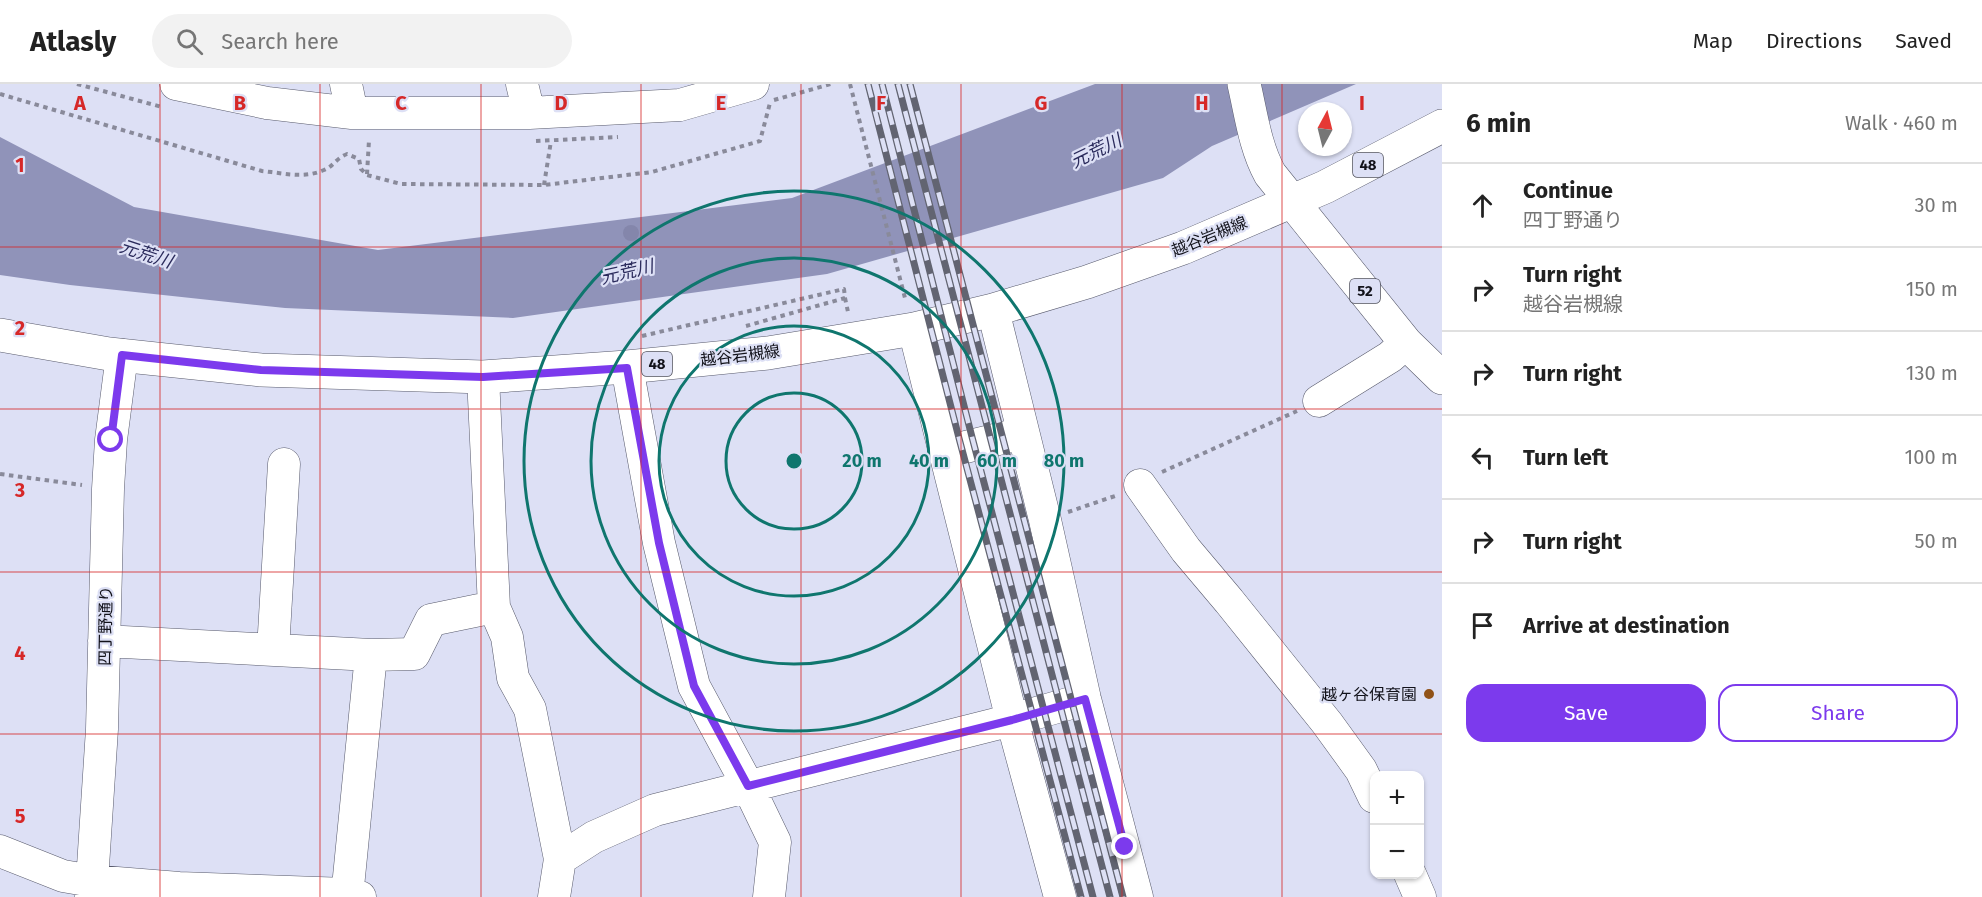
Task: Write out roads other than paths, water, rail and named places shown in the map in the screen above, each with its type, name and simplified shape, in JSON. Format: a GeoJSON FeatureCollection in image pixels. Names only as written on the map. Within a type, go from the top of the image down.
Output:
{"type":"FeatureCollection","features":[{"type":"Feature","properties":{"kind":"main road"},"geometry":{"type":"LineString","coordinates":[[1244,84],[1263,161],[1270,174],[1293,201]]}},
{"type":"Feature","properties":{"kind":"main road","name":"越谷岩槻線"},"geometry":{"type":"LineString","coordinates":[[0,335],[122,355],[261,370],[483,377],[627,368],[768,353],[910,315],[993,310],[1087,282],[1173,252],[1325,187],[1442,126]]}},
{"type":"Feature","properties":{"kind":"main road","name":"52"},"geometry":{"type":"LineString","coordinates":[[1293,201],[1406,343],[1442,378]]}},
{"type":"Feature","properties":{"kind":"street"},"geometry":{"type":"LineString","coordinates":[[176,84],[267,104],[356,110],[526,98],[762,93]]}},
{"type":"Feature","properties":{"kind":"street"},"geometry":{"type":"LineString","coordinates":[[993,310],[1045,520],[1085,699],[1137,897]]}},
{"type":"Feature","properties":{"kind":"street"},"geometry":{"type":"LineString","coordinates":[[910,315],[1012,720],[1060,897]]}},
{"type":"Feature","properties":{"kind":"street"},"geometry":{"type":"LineString","coordinates":[[1318,401],[1390,357],[1406,343]]}},
{"type":"Feature","properties":{"kind":"street","name":"四丁野通り"},"geometry":{"type":"LineString","coordinates":[[91,889],[102,729],[108,489],[111,440],[122,355]]}},
{"type":"Feature","properties":{"kind":"street"},"geometry":{"type":"LineString","coordinates":[[627,368],[659,543],[694,686],[748,786],[775,842],[769,897]]}},
{"type":"Feature","properties":{"kind":"street"},"geometry":{"type":"LineString","coordinates":[[483,377],[494,607],[507,637],[513,678],[530,709],[560,859],[554,897]]}},
{"type":"Feature","properties":{"kind":"street"},"geometry":{"type":"LineString","coordinates":[[945,452],[1023,434]]}},
{"type":"Feature","properties":{"kind":"street"},"geometry":{"type":"LineString","coordinates":[[273,650],[284,464]]}},
{"type":"Feature","properties":{"kind":"street"},"geometry":{"type":"LineString","coordinates":[[1140,485],[1186,550],[1327,723],[1361,770],[1370,789]]}},
{"type":"Feature","properties":{"kind":"street"},"geometry":{"type":"LineString","coordinates":[[104,641],[371,655],[414,654],[431,620],[494,607]]}},
{"type":"Feature","properties":{"kind":"street"},"geometry":{"type":"LineString","coordinates":[[0,851],[91,889],[179,888],[352,896],[371,655]]}},
{"type":"Feature","properties":{"kind":"street"},"geometry":{"type":"LineString","coordinates":[[560,859],[594,837],[655,810],[1012,720],[1085,699]]}},
{"type":"Feature","properties":{"kind":"street"},"geometry":{"type":"LineString","coordinates":[[1412,879],[1420,897]]}},
{"type":"Feature","properties":{"kind":"water","name":"元荒川"},"geometry":{"type":"Polygon","coordinates":[[[1095,84],[1356,84],[1314,102],[1298,102],[1298,109],[1212,146],[1163,178],[827,274],[513,318],[285,308],[70,285],[0,275],[0,137],[134,207],[378,250],[792,198],[1095,84]]]}},
{"type":"Feature","properties":{"kind":"railway"},"geometry":{"type":"LineString","coordinates":[[868,84],[1081,897]]}},
{"type":"Feature","properties":{"kind":"railway"},"geometry":{"type":"LineString","coordinates":[[882,84],[1093,897]]}},
{"type":"Feature","properties":{"kind":"railway"},"geometry":{"type":"LineString","coordinates":[[898,84],[1110,897]]}},
{"type":"Feature","properties":{"kind":"railway"},"geometry":{"type":"LineString","coordinates":[[910,84],[1123,897]]}},
{"type":"Feature","properties":{"kind":"place","name":"越ヶ谷保育園"},"geometry":{"type":"Point","coordinates":[1429,694]}}]}
